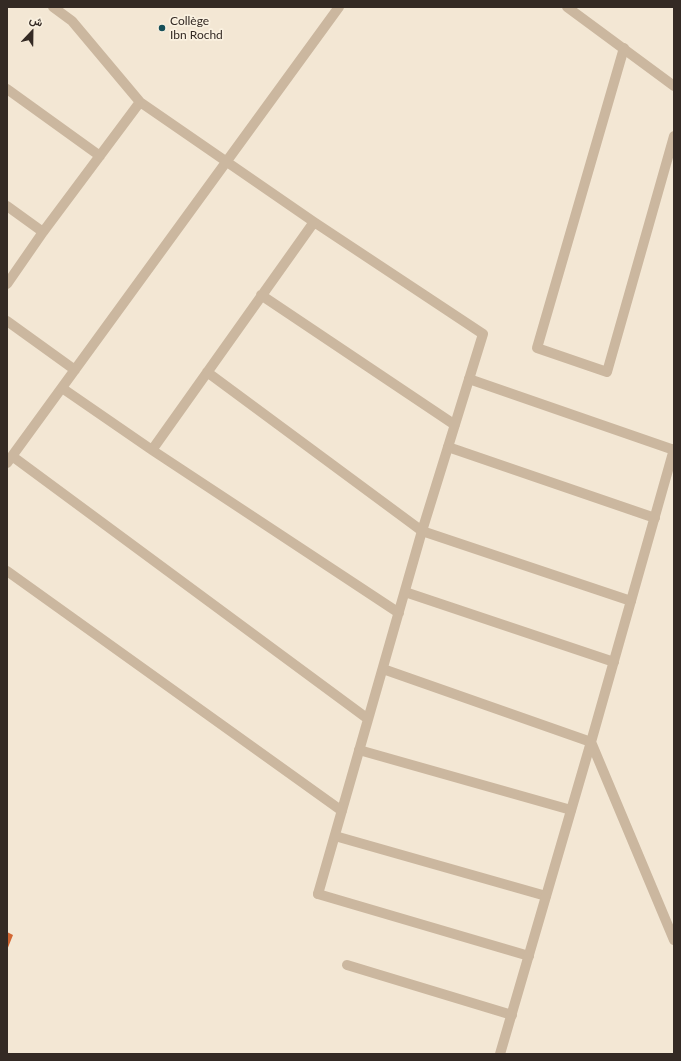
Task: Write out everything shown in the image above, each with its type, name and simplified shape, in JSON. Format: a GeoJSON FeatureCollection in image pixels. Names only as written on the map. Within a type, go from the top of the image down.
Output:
{"type":"FeatureCollection","features":[{"type":"Feature","properties":{"kind":"street"},"geometry":{"type":"LineString","coordinates":[[53,7],[72,21],[140,102],[314,222],[483,334],[422,531],[318,894],[529,956]]}},
{"type":"Feature","properties":{"kind":"street"},"geometry":{"type":"LineString","coordinates":[[339,7],[10,460],[368,719]]}},
{"type":"Feature","properties":{"kind":"street"},"geometry":{"type":"LineString","coordinates":[[567,7],[674,86]]}},
{"type":"Feature","properties":{"kind":"street"},"geometry":{"type":"LineString","coordinates":[[624,48],[537,348],[607,372],[674,136]]}},
{"type":"Feature","properties":{"kind":"street"},"geometry":{"type":"LineString","coordinates":[[7,89],[100,156]]}},
{"type":"Feature","properties":{"kind":"street"},"geometry":{"type":"LineString","coordinates":[[7,284],[42,232],[140,102]]}},
{"type":"Feature","properties":{"kind":"street"},"geometry":{"type":"LineString","coordinates":[[7,206],[42,232]]}},
{"type":"Feature","properties":{"kind":"street"},"geometry":{"type":"LineString","coordinates":[[152,450],[314,222]]}},
{"type":"Feature","properties":{"kind":"street"},"geometry":{"type":"LineString","coordinates":[[261,295],[455,425]]}},
{"type":"Feature","properties":{"kind":"street"},"geometry":{"type":"LineString","coordinates":[[7,321],[75,370]]}},
{"type":"Feature","properties":{"kind":"street"},"geometry":{"type":"LineString","coordinates":[[207,372],[422,531],[631,601]]}},
{"type":"Feature","properties":{"kind":"street"},"geometry":{"type":"LineString","coordinates":[[469,379],[674,450],[500,1054]]}},
{"type":"Feature","properties":{"kind":"street"},"geometry":{"type":"LineString","coordinates":[[62,388],[152,450],[399,613]]}},
{"type":"Feature","properties":{"kind":"street"},"geometry":{"type":"LineString","coordinates":[[448,447],[654,518]]}},
{"type":"Feature","properties":{"kind":"street"},"geometry":{"type":"LineString","coordinates":[[7,571],[342,811]]}},
{"type":"Feature","properties":{"kind":"street"},"geometry":{"type":"LineString","coordinates":[[405,592],[614,662]]}},
{"type":"Feature","properties":{"kind":"street"},"geometry":{"type":"LineString","coordinates":[[383,669],[591,742],[674,940]]}},
{"type":"Feature","properties":{"kind":"street"},"geometry":{"type":"LineString","coordinates":[[360,750],[571,810]]}},
{"type":"Feature","properties":{"kind":"street"},"geometry":{"type":"LineString","coordinates":[[335,836],[546,896]]}},
{"type":"Feature","properties":{"kind":"street"},"geometry":{"type":"LineString","coordinates":[[347,965],[512,1015]]}},
{"type":"Feature","properties":{"kind":"building"},"geometry":{"type":"Polygon","coordinates":[[[7,932],[13,935],[7,950],[7,932]]]}},
{"type":"Feature","properties":{"kind":"place","name":"Collège Ibn Rochd"},"geometry":{"type":"Point","coordinates":[162,28]}}]}
